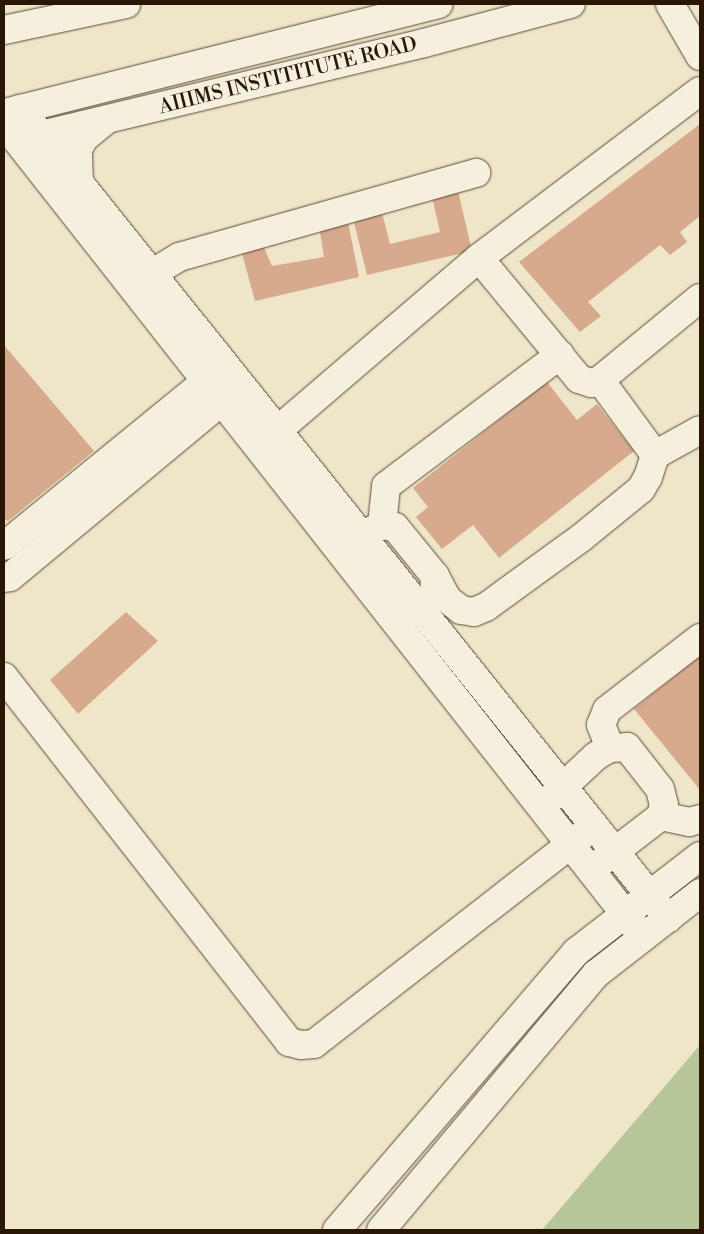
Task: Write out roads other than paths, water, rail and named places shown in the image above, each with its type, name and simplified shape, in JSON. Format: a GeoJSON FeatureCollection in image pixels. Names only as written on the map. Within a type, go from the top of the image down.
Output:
{"type":"FeatureCollection","features":[{"type":"Feature","properties":{"kind":"street"},"geometry":{"type":"LineString","coordinates":[[4,30],[126,4]]}},
{"type":"Feature","properties":{"kind":"street","name":"AIIIMS INSTITITUTE ROAD"},"geometry":{"type":"LineString","coordinates":[[15,128],[438,4]]}},
{"type":"Feature","properties":{"kind":"street","name":"AIIIMS INSTITITUTE ROAD"},"geometry":{"type":"LineString","coordinates":[[15,128],[106,120],[424,43],[571,4]]}},
{"type":"Feature","properties":{"kind":"street"},"geometry":{"type":"LineString","coordinates":[[670,4],[700,56]]}},
{"type":"Feature","properties":{"kind":"street"},"geometry":{"type":"LineString","coordinates":[[257,448],[479,258],[700,91]]}},
{"type":"Feature","properties":{"kind":"street"},"geometry":{"type":"LineString","coordinates":[[79,184],[78,149],[84,138],[106,120]]}},
{"type":"Feature","properties":{"kind":"street"},"geometry":{"type":"LineString","coordinates":[[15,128],[79,184],[151,274],[223,383],[257,448],[362,539],[398,627],[643,937]]}},
{"type":"Feature","properties":{"kind":"street"},"geometry":{"type":"LineString","coordinates":[[15,128],[223,383],[277,430],[419,611],[648,896],[668,918]]}},
{"type":"Feature","properties":{"kind":"street"},"geometry":{"type":"LineString","coordinates":[[151,274],[179,257],[476,173]]}},
{"type":"Feature","properties":{"kind":"street"},"geometry":{"type":"LineString","coordinates":[[479,258],[579,379],[591,383],[600,380],[700,298]]}},
{"type":"Feature","properties":{"kind":"street"},"geometry":{"type":"LineString","coordinates":[[362,539],[386,486],[560,355]]}},
{"type":"Feature","properties":{"kind":"street"},"geometry":{"type":"LineString","coordinates":[[600,380],[655,454]]}},
{"type":"Feature","properties":{"kind":"street"},"geometry":{"type":"LineString","coordinates":[[4,546],[223,383]]}},
{"type":"Feature","properties":{"kind":"street"},"geometry":{"type":"LineString","coordinates":[[4,578],[10,577],[223,383]]}},
{"type":"Feature","properties":{"kind":"street"},"geometry":{"type":"LineString","coordinates":[[362,539],[395,527],[435,576],[447,599],[461,610],[474,612],[486,607],[581,538],[641,489],[648,477],[655,454],[700,430]]}},
{"type":"Feature","properties":{"kind":"street"},"geometry":{"type":"LineString","coordinates":[[398,627],[433,598],[435,576]]}},
{"type":"Feature","properties":{"kind":"street"},"geometry":{"type":"LineString","coordinates":[[610,748],[601,726],[607,710],[700,638]]}},
{"type":"Feature","properties":{"kind":"street"},"geometry":{"type":"LineString","coordinates":[[4,677],[289,1042],[301,1045],[314,1044],[593,826]]}},
{"type":"Feature","properties":{"kind":"street"},"geometry":{"type":"LineString","coordinates":[[541,807],[610,748],[627,747],[660,789],[664,805],[660,816],[591,870]]}},
{"type":"Feature","properties":{"kind":"street"},"geometry":{"type":"LineString","coordinates":[[660,816],[689,822],[700,819]]}},
{"type":"Feature","properties":{"kind":"street"},"geometry":{"type":"LineString","coordinates":[[337,1230],[576,952],[700,856]]}},
{"type":"Feature","properties":{"kind":"street"},"geometry":{"type":"LineString","coordinates":[[381,1230],[596,974],[700,893]]}}]}
